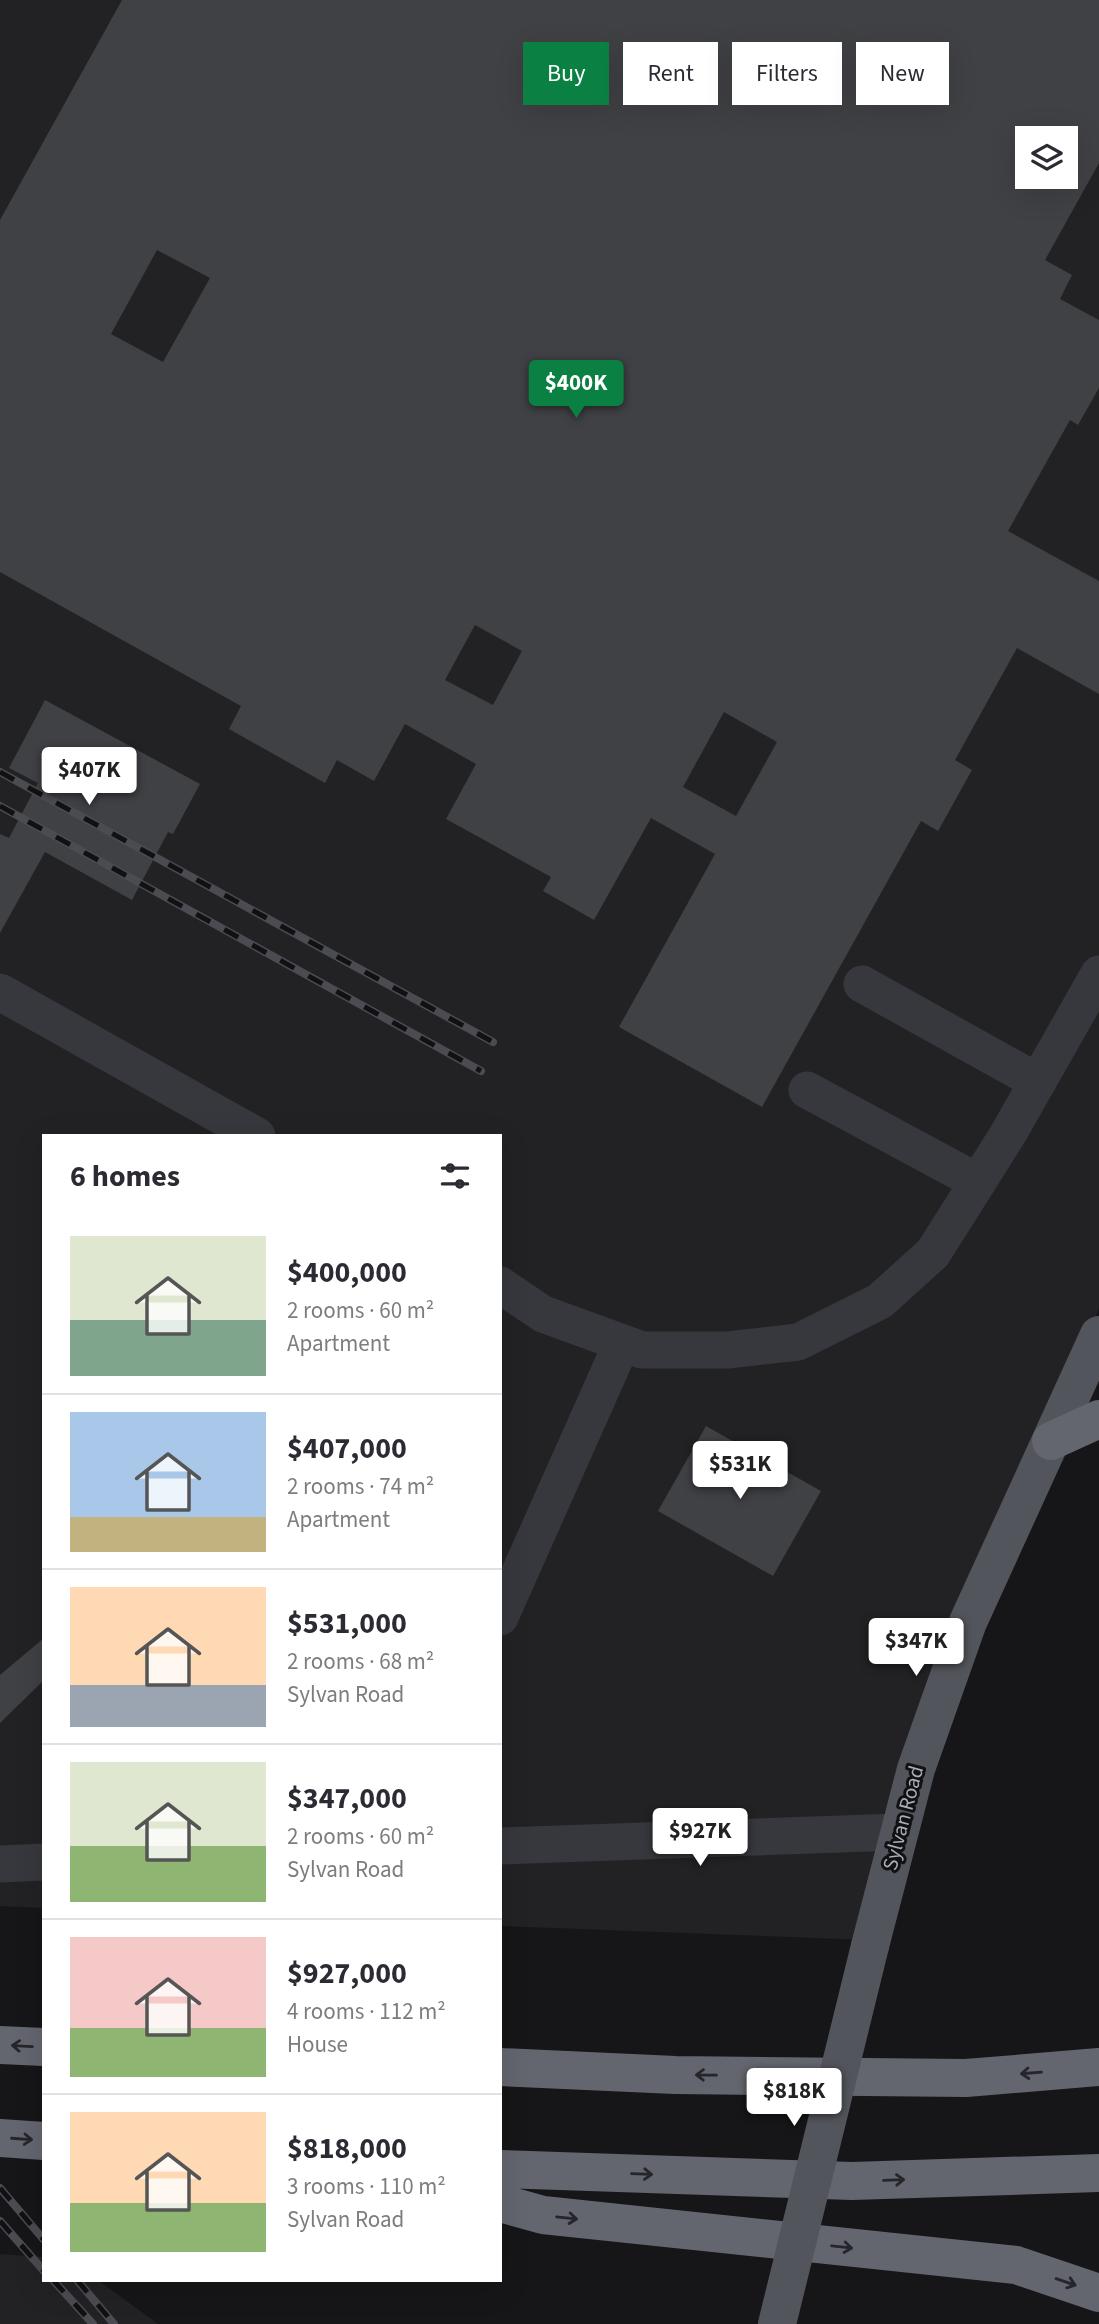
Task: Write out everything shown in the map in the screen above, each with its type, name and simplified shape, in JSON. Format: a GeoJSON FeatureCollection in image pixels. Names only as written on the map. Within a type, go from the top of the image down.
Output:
{"type":"FeatureCollection","features":[{"type":"Feature","properties":{"kind":"highway"},"geometry":{"type":"LineString","coordinates":[[1051,1441],[1099,1419]]}},
{"type":"Feature","properties":{"kind":"highway"},"geometry":{"type":"LineString","coordinates":[[0,2045],[42,2047]]}},
{"type":"Feature","properties":{"kind":"highway"},"geometry":{"type":"LineString","coordinates":[[502,2067],[675,2075],[966,2078],[1099,2067]]}},
{"type":"Feature","properties":{"kind":"highway"},"geometry":{"type":"LineString","coordinates":[[0,2138],[42,2141]]}},
{"type":"Feature","properties":{"kind":"highway"},"geometry":{"type":"LineString","coordinates":[[502,2169],[852,2181],[1099,2173]]}},
{"type":"Feature","properties":{"kind":"highway"},"geometry":{"type":"LineString","coordinates":[[502,2204],[543,2215],[1017,2265],[1099,2293]]}},
{"type":"Feature","properties":{"kind":"main road","name":"Sylvan Road"},"geometry":{"type":"LineString","coordinates":[[777,2324],[898,1832],[916,1769],[968,1622],[1099,1335]]}},
{"type":"Feature","properties":{"kind":"street"},"geometry":{"type":"LineString","coordinates":[[502,1286],[543,1314],[642,1350],[728,1350],[798,1342],[880,1301],[933,1253],[1038,1082],[1099,974]]}},
{"type":"Feature","properties":{"kind":"street"},"geometry":{"type":"LineString","coordinates":[[862,984],[1038,1082]]}},
{"type":"Feature","properties":{"kind":"street"},"geometry":{"type":"LineString","coordinates":[[0,992],[253,1134]]}},
{"type":"Feature","properties":{"kind":"street"},"geometry":{"type":"LineString","coordinates":[[807,1090],[978,1182]]}},
{"type":"Feature","properties":{"kind":"street"},"geometry":{"type":"LineString","coordinates":[[502,1613],[622,1343]]}},
{"type":"Feature","properties":{"kind":"street"},"geometry":{"type":"LineString","coordinates":[[502,1846],[898,1832]]}},
{"type":"Feature","properties":{"kind":"street"},"geometry":{"type":"LineString","coordinates":[[0,1864],[42,1862]]}},
{"type":"Feature","properties":{"kind":"shaded area"},"geometry":{"type":"Polygon","coordinates":[[[0,0],[1099,0],[1099,1308],[1070,1386],[883,1816],[870,1940],[502,1926],[502,1134],[42,1134],[42,1908],[0,1906],[0,0]]]}},
{"type":"Feature","properties":{"kind":"shaded area"},"geometry":{"type":"Polygon","coordinates":[[[0,2254],[42,2257],[42,2282],[101,2282],[158,2324],[0,2324],[0,2254]]]}},
{"type":"Feature","properties":{"kind":"building"},"geometry":{"type":"Polygon","coordinates":[[[122,0],[1099,0],[1099,163],[1045,260],[1072,275],[1060,299],[1099,320],[1099,388],[1078,425],[1070,420],[1008,531],[1099,581],[1099,694],[1017,648],[955,760],[972,770],[938,831],[921,821],[762,1107],[619,1027],[715,854],[651,818],[594,920],[543,891],[551,877],[446,819],[476,764],[405,724],[374,781],[337,760],[325,783],[229,729],[241,706],[0,572],[0,220],[122,0]],[[157,250],[111,334],[163,362],[210,278],[157,250]],[[475,625],[445,680],[493,705],[522,651],[475,625]],[[724,712],[683,787],[736,816],[777,742],[724,712]]]}},
{"type":"Feature","properties":{"kind":"building"},"geometry":{"type":"Polygon","coordinates":[[[45,700],[200,784],[173,834],[168,832],[132,900],[45,852],[0,933],[0,834],[9,838],[38,783],[9,768],[45,700]]]}},
{"type":"Feature","properties":{"kind":"building"},"geometry":{"type":"Polygon","coordinates":[[[706,1426],[821,1491],[773,1576],[658,1511],[706,1426]]]}},
{"type":"Feature","properties":{"kind":"building"},"geometry":{"type":"Polygon","coordinates":[[[42,1640],[42,1682],[0,1723],[0,1675],[42,1640]]]}},
{"type":"Feature","properties":{"kind":"railway"},"geometry":{"type":"LineString","coordinates":[[0,772],[493,1042]]}},
{"type":"Feature","properties":{"kind":"railway"},"geometry":{"type":"LineString","coordinates":[[0,806],[481,1071]]}},
{"type":"Feature","properties":{"kind":"railway"},"geometry":{"type":"LineString","coordinates":[[0,2188],[42,2238]]}},
{"type":"Feature","properties":{"kind":"railway"},"geometry":{"type":"LineString","coordinates":[[0,2221],[42,2269]]}},
{"type":"Feature","properties":{"kind":"railway"},"geometry":{"type":"LineString","coordinates":[[55,2282],[93,2324]]}},
{"type":"Feature","properties":{"kind":"railway"},"geometry":{"type":"LineString","coordinates":[[79,2282],[114,2324]]}}]}
